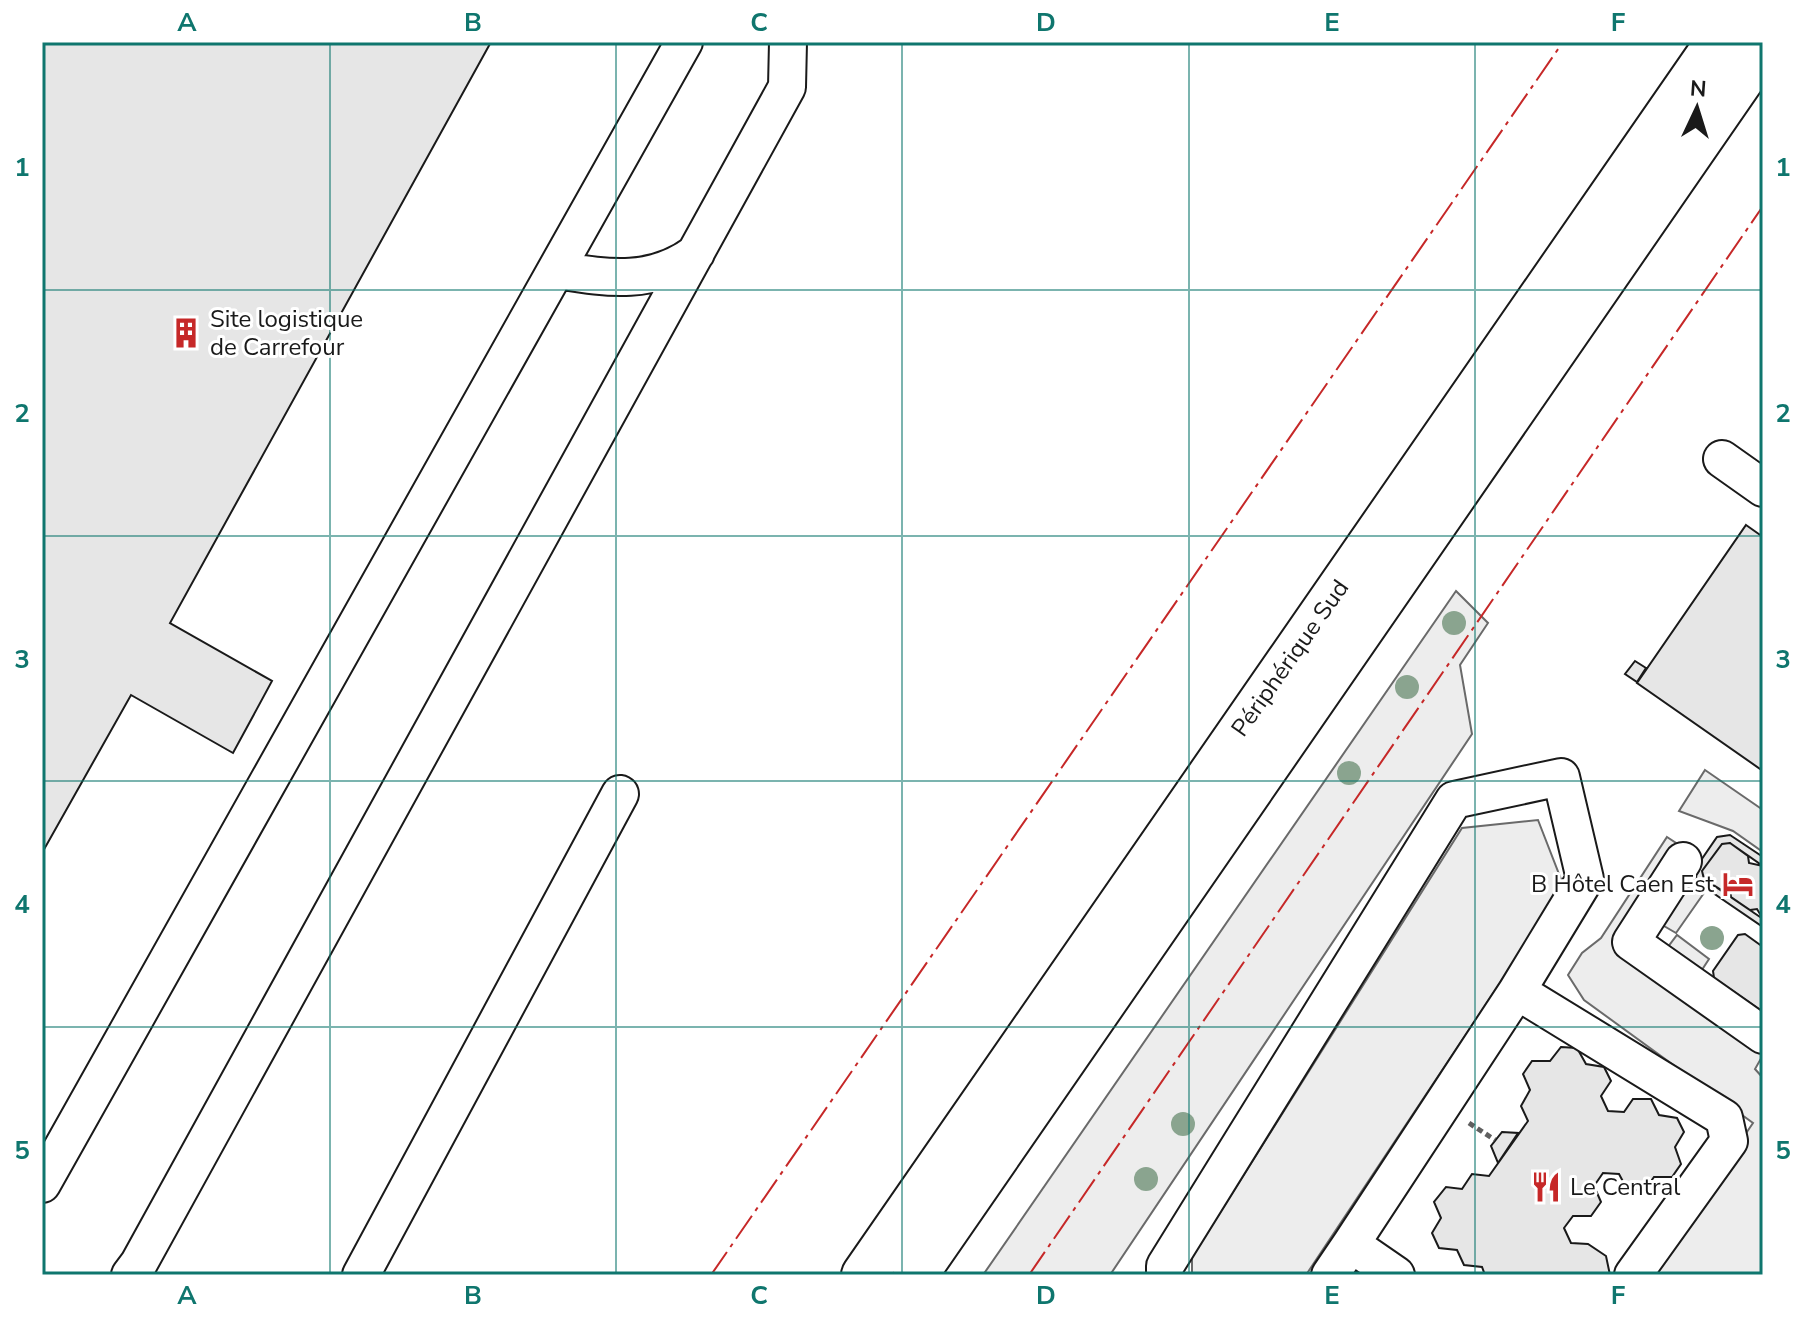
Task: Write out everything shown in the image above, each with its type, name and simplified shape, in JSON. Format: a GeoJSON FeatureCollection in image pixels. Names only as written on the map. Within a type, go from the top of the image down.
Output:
{"type":"FeatureCollection","features":[{"type":"Feature","properties":{"kind":"highway","name":"Périphérique Sud"},"geometry":{"type":"LineString","coordinates":[[864,1275],[1718,42]]}},
{"type":"Feature","properties":{"kind":"highway","name":"Périphérique Sud"},"geometry":{"type":"LineString","coordinates":[[915,1275],[1763,48]]}},
{"type":"Feature","properties":{"kind":"lane"},"geometry":{"type":"LineString","coordinates":[[42,1184],[684,42]]}},
{"type":"Feature","properties":{"kind":"lane"},"geometry":{"type":"LineString","coordinates":[[130,1275],[787,87],[788,42]]}},
{"type":"Feature","properties":{"kind":"lane"},"geometry":{"type":"LineString","coordinates":[[556,270],[609,279],[639,276],[676,268],[696,253]]}},
{"type":"Feature","properties":{"kind":"lane"},"geometry":{"type":"LineString","coordinates":[[1722,459],[1763,488]]}},
{"type":"Feature","properties":{"kind":"lane"},"geometry":{"type":"LineString","coordinates":[[1165,1275],[1165,1266],[1454,800],[1561,777],[1585,879],[1517,991],[1330,1275]]}},
{"type":"Feature","properties":{"kind":"lane"},"geometry":{"type":"LineString","coordinates":[[361,1275],[620,794]]}},
{"type":"Feature","properties":{"kind":"lane"},"geometry":{"type":"LineString","coordinates":[[1683,861],[1631,942],[1763,1035]]}},
{"type":"Feature","properties":{"kind":"lane"},"geometry":{"type":"LineString","coordinates":[[1517,991],[1724,1118],[1729,1141],[1633,1275]]}},
{"type":"Feature","properties":{"kind":"lane"},"geometry":{"type":"LineString","coordinates":[[1351,1244],[1396,1275]]}},
{"type":"Feature","properties":{"kind":"shaded area"},"geometry":{"type":"Polygon","coordinates":[[[1456,591],[1488,623],[1460,665],[1472,734],[1110,1275],[983,1275],[1456,591]]]}},
{"type":"Feature","properties":{"kind":"shaded area"},"geometry":{"type":"Polygon","coordinates":[[[1705,770],[1763,810],[1763,852],[1733,831],[1679,811],[1705,770]]]}},
{"type":"Feature","properties":{"kind":"shaded area"},"geometry":{"type":"Polygon","coordinates":[[[1538,820],[1564,887],[1306,1275],[1192,1275],[1192,1257],[1462,828],[1538,820]]]}},
{"type":"Feature","properties":{"kind":"shaded area"},"geometry":{"type":"Polygon","coordinates":[[[1667,837],[1679,845],[1689,880],[1704,893],[1676,933],[1657,922],[1653,936],[1664,952],[1677,935],[1709,959],[1698,976],[1763,1024],[1763,1055],[1755,1069],[1763,1078],[1763,1275],[1649,1275],[1753,1123],[1584,1000],[1568,975],[1582,953],[1601,938],[1667,837]]]}},
{"type":"Feature","properties":{"kind":"building","name":"Site logistique de Carrefour"},"geometry":{"type":"Polygon","coordinates":[[[42,42],[491,42],[170,623],[272,681],[233,753],[131,695],[42,853],[42,42]]]}},
{"type":"Feature","properties":{"kind":"building"},"geometry":{"type":"Polygon","coordinates":[[[1746,525],[1763,537],[1763,771],[1637,683],[1746,525]]]}},
{"type":"Feature","properties":{"kind":"building"},"geometry":{"type":"Polygon","coordinates":[[[1635,661],[1646,668],[1637,682],[1625,674],[1635,661]]]}},
{"type":"Feature","properties":{"kind":"building"},"geometry":{"type":"Polygon","coordinates":[[[1730,835],[1763,857],[1763,866],[1730,843],[1722,844],[1702,871],[1704,879],[1697,882],[1695,869],[1717,837],[1730,835]]]}},
{"type":"Feature","properties":{"kind":"building","name":"B Hôtel Caen Est"},"geometry":{"type":"Polygon","coordinates":[[[1730,843],[1748,856],[1749,863],[1763,866],[1763,919],[1757,909],[1750,910],[1731,897],[1730,890],[1723,891],[1704,879],[1702,871],[1722,844],[1730,843]]]}},
{"type":"Feature","properties":{"kind":"building"},"geometry":{"type":"Polygon","coordinates":[[[1704,879],[1763,919],[1763,927],[1697,882],[1704,879]]]}},
{"type":"Feature","properties":{"kind":"building"},"geometry":{"type":"Polygon","coordinates":[[[1745,934],[1763,947],[1763,1012],[1714,978],[1713,971],[1738,935],[1745,934]]]}},
{"type":"Feature","properties":{"kind":"building"},"geometry":{"type":"Polygon","coordinates":[[[1561,1047],[1577,1048],[1586,1064],[1604,1067],[1611,1081],[1601,1096],[1608,1111],[1624,1112],[1633,1099],[1651,1099],[1659,1115],[1677,1118],[1684,1132],[1675,1147],[1681,1164],[1672,1177],[1654,1177],[1644,1191],[1627,1189],[1619,1174],[1603,1173],[1594,1186],[1601,1202],[1591,1216],[1573,1216],[1564,1228],[1571,1243],[1588,1244],[1606,1256],[1610,1275],[1485,1275],[1482,1267],[1464,1265],[1457,1250],[1439,1248],[1432,1233],[1441,1218],[1434,1202],[1446,1187],[1462,1189],[1472,1174],[1489,1176],[1528,1121],[1521,1106],[1530,1090],[1523,1074],[1532,1061],[1550,1061],[1561,1047]]]}},
{"type":"Feature","properties":{"kind":"building"},"geometry":{"type":"Polygon","coordinates":[[[1502,1132],[1518,1133],[1498,1163],[1491,1146],[1502,1132]]]}},
{"type":"Feature","properties":{"kind":"power"},"geometry":{"type":"LineString","coordinates":[[711,1275],[1563,42]]}},
{"type":"Feature","properties":{"kind":"power"},"geometry":{"type":"LineString","coordinates":[[1029,1275],[1763,206]]}},
{"type":"Feature","properties":{"kind":"place","name":"Site logistique de Carrefour"},"geometry":{"type":"Point","coordinates":[186,333]}},
{"type":"Feature","properties":{"kind":"place","name":"B Hôtel Caen Est"},"geometry":{"type":"Point","coordinates":[1738,884]}},
{"type":"Feature","properties":{"kind":"place","name":"Le Central"},"geometry":{"type":"Point","coordinates":[1546,1187]}}]}
